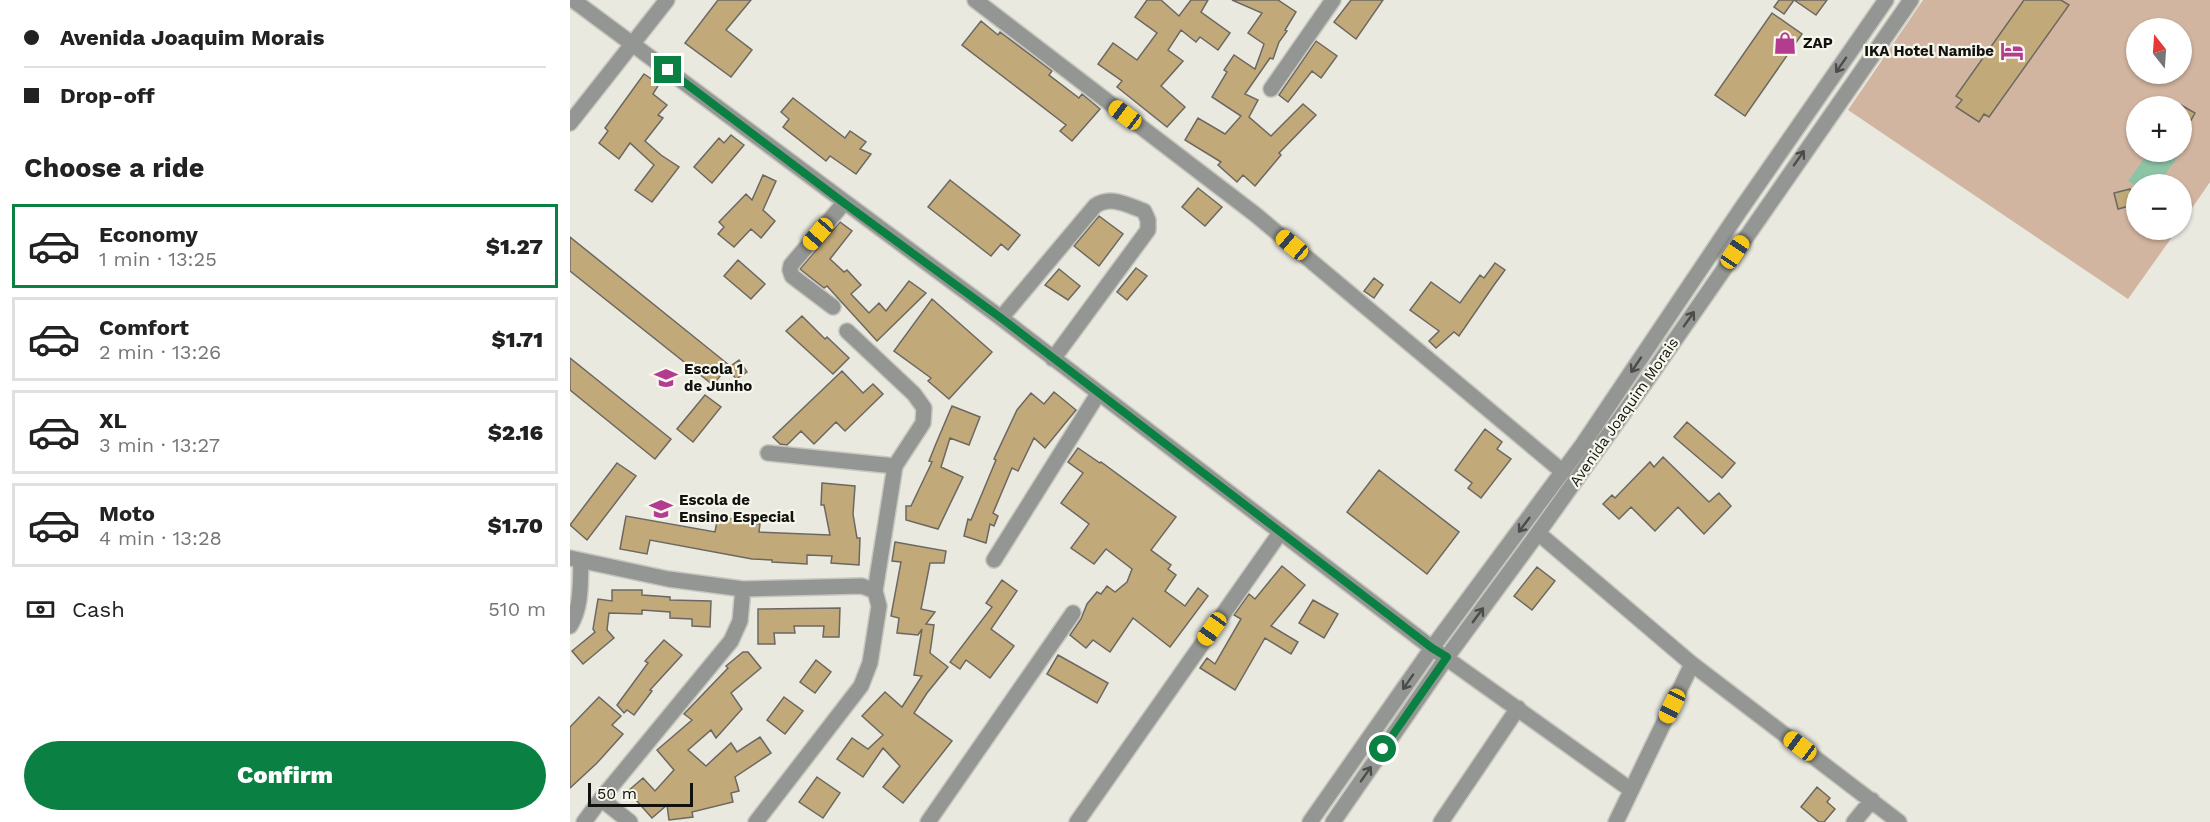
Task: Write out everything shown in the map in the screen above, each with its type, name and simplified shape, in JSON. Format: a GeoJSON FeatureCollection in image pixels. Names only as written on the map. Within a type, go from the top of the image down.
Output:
{"type":"FeatureCollection","features":[{"type":"Feature","properties":{"kind":"street"},"geometry":{"type":"LineString","coordinates":[[573,0],[1001,318],[1432,648],[1631,790]]}},
{"type":"Feature","properties":{"kind":"street"},"geometry":{"type":"LineString","coordinates":[[570,123],[667,0]]}},
{"type":"Feature","properties":{"kind":"street"},"geometry":{"type":"LineString","coordinates":[[975,0],[1256,215],[1563,472]]}},
{"type":"Feature","properties":{"kind":"street"},"geometry":{"type":"LineString","coordinates":[[1271,89],[1333,0]]}},
{"type":"Feature","properties":{"kind":"street","name":"Avenida Joaquim Morais"},"geometry":{"type":"LineString","coordinates":[[1310,822],[1432,648],[1563,472],[1886,0]]}},
{"type":"Feature","properties":{"kind":"street","name":"Avenida Joaquim Morais"},"geometry":{"type":"LineString","coordinates":[[1333,822],[1911,0]]}},
{"type":"Feature","properties":{"kind":"street"},"geometry":{"type":"LineString","coordinates":[[1001,318],[1095,206],[1102,201],[1112,200],[1144,211],[1148,220],[1148,230],[1053,359]]}},
{"type":"Feature","properties":{"kind":"street"},"geometry":{"type":"LineString","coordinates":[[833,306],[792,276],[790,270],[844,203]]}},
{"type":"Feature","properties":{"kind":"street"},"geometry":{"type":"LineString","coordinates":[[757,822],[861,686],[870,663],[879,606],[875,591],[895,466],[923,423],[924,408],[914,394],[847,331]]}},
{"type":"Feature","properties":{"kind":"street"},"geometry":{"type":"LineString","coordinates":[[994,560],[1098,394]]}},
{"type":"Feature","properties":{"kind":"street"},"geometry":{"type":"LineString","coordinates":[[768,453],[895,466]]}},
{"type":"Feature","properties":{"kind":"street"},"geometry":{"type":"LineString","coordinates":[[1077,822],[1280,533]]}},
{"type":"Feature","properties":{"kind":"street"},"geometry":{"type":"LineString","coordinates":[[1538,533],[1692,664],[1899,822]]}},
{"type":"Feature","properties":{"kind":"street"},"geometry":{"type":"LineString","coordinates":[[570,626],[577,615],[580,596],[575,560],[668,579],[743,589],[862,586],[875,591]]}},
{"type":"Feature","properties":{"kind":"street"},"geometry":{"type":"LineString","coordinates":[[584,822],[730,640],[740,621],[743,589]]}},
{"type":"Feature","properties":{"kind":"street"},"geometry":{"type":"LineString","coordinates":[[928,822],[1073,613]]}},
{"type":"Feature","properties":{"kind":"street"},"geometry":{"type":"LineString","coordinates":[[1616,822],[1692,664]]}},
{"type":"Feature","properties":{"kind":"street"},"geometry":{"type":"LineString","coordinates":[[1441,822],[1518,708]]}},
{"type":"Feature","properties":{"kind":"street"},"geometry":{"type":"LineString","coordinates":[[602,799],[630,822]]}},
{"type":"Feature","properties":{"kind":"street"},"geometry":{"type":"LineString","coordinates":[[1854,822],[1872,800]]}},
{"type":"Feature","properties":{"kind":"shaded area"},"geometry":{"type":"Polygon","coordinates":[[[1923,0],[2210,0],[2210,182],[2192,208],[2192,174],[2126,174],[2126,240],[2170,240],[2128,299],[1848,110],[1923,0]]]}},
{"type":"Feature","properties":{"kind":"shaded area"},"geometry":{"type":"Polygon","coordinates":[[[2142,162],[2174,162],[2165,174],[2133,174],[2142,162]]]}},
{"type":"Feature","properties":{"kind":"building"},"geometry":{"type":"Polygon","coordinates":[[[718,0],[751,0],[726,30],[752,50],[731,77],[685,43],[718,0]]]}},
{"type":"Feature","properties":{"kind":"building"},"geometry":{"type":"Polygon","coordinates":[[[1147,0],[1161,0],[1179,16],[1191,0],[1208,0],[1201,12],[1230,33],[1218,50],[1200,37],[1196,42],[1181,30],[1168,50],[1183,61],[1161,86],[1185,107],[1167,127],[1117,87],[1122,81],[1098,64],[1113,43],[1137,60],[1157,33],[1135,17],[1147,0]]]}},
{"type":"Feature","properties":{"kind":"building"},"geometry":{"type":"Polygon","coordinates":[[[1232,0],[1278,0],[1296,12],[1279,42],[1273,59],[1270,58],[1245,94],[1258,100],[1249,117],[1271,136],[1303,104],[1316,115],[1279,153],[1281,155],[1255,186],[1243,175],[1237,182],[1218,165],[1221,162],[1185,140],[1198,118],[1225,134],[1241,116],[1212,97],[1227,72],[1224,70],[1234,55],[1255,69],[1264,44],[1248,33],[1262,13],[1232,0]]]}},
{"type":"Feature","properties":{"kind":"building"},"geometry":{"type":"Polygon","coordinates":[[[1351,0],[1383,0],[1356,39],[1334,22],[1351,0]]]}},
{"type":"Feature","properties":{"kind":"building"},"geometry":{"type":"Polygon","coordinates":[[[1779,0],[1794,0],[1784,14],[1774,7],[1779,0]]]}},
{"type":"Feature","properties":{"kind":"building"},"geometry":{"type":"Polygon","coordinates":[[[1794,0],[1827,0],[1816,15],[1794,0]]]}},
{"type":"Feature","properties":{"kind":"building","name":"IKA Hotel Namibe"},"geometry":{"type":"Polygon","coordinates":[[[2024,0],[2061,0],[2069,5],[1989,117],[1984,114],[1979,122],[1956,107],[1962,100],[1956,96],[2024,0]]]}},
{"type":"Feature","properties":{"kind":"building"},"geometry":{"type":"Polygon","coordinates":[[[1772,13],[1802,34],[1745,116],[1715,95],[1772,13]]]}},
{"type":"Feature","properties":{"kind":"building"},"geometry":{"type":"Polygon","coordinates":[[[981,21],[998,35],[1000,32],[1052,71],[1049,75],[1079,98],[1082,94],[1100,109],[1072,141],[1060,131],[1066,125],[962,45],[981,21]]]}},
{"type":"Feature","properties":{"kind":"building"},"geometry":{"type":"Polygon","coordinates":[[[1316,41],[1337,56],[1321,78],[1312,71],[1288,102],[1279,95],[1316,41]]]}},
{"type":"Feature","properties":{"kind":"building"},"geometry":{"type":"Polygon","coordinates":[[[644,74],[659,84],[653,94],[667,105],[658,115],[663,118],[645,141],[679,167],[652,202],[635,190],[654,165],[630,143],[619,159],[599,143],[608,131],[605,128],[644,74]]]}},
{"type":"Feature","properties":{"kind":"building"},"geometry":{"type":"Polygon","coordinates":[[[793,98],[845,138],[850,131],[866,142],[860,149],[871,154],[856,174],[830,156],[826,161],[783,127],[789,119],[781,112],[793,98]]]}},
{"type":"Feature","properties":{"kind":"building"},"geometry":{"type":"Polygon","coordinates":[[[731,135],[744,145],[712,183],[694,167],[719,138],[724,143],[731,135]]]}},
{"type":"Feature","properties":{"kind":"building"},"geometry":{"type":"Polygon","coordinates":[[[763,175],[776,181],[763,210],[775,221],[761,238],[751,229],[734,247],[718,234],[724,227],[719,222],[746,194],[752,200],[763,175]]]}},
{"type":"Feature","properties":{"kind":"building"},"geometry":{"type":"Polygon","coordinates":[[[950,180],[1020,235],[1008,250],[1001,244],[991,256],[928,207],[950,180]]]}},
{"type":"Feature","properties":{"kind":"building"},"geometry":{"type":"Polygon","coordinates":[[[1198,188],[1222,207],[1205,226],[1182,207],[1198,188]]]}},
{"type":"Feature","properties":{"kind":"building"},"geometry":{"type":"Polygon","coordinates":[[[2126,190],[2126,207],[2118,209],[2114,193],[2126,190]]]}},
{"type":"Feature","properties":{"kind":"building"},"geometry":{"type":"Polygon","coordinates":[[[1099,216],[1123,234],[1099,266],[1074,246],[1099,216]]]}},
{"type":"Feature","properties":{"kind":"building"},"geometry":{"type":"Polygon","coordinates":[[[840,222],[852,231],[830,259],[844,272],[847,270],[861,285],[851,294],[869,313],[879,303],[886,311],[909,281],[926,293],[877,341],[827,286],[824,288],[800,269],[840,222]]]}},
{"type":"Feature","properties":{"kind":"building"},"geometry":{"type":"Polygon","coordinates":[[[570,237],[729,365],[713,385],[570,271],[570,237]]]}},
{"type":"Feature","properties":{"kind":"building"},"geometry":{"type":"Polygon","coordinates":[[[738,260],[765,284],[751,299],[724,276],[738,260]]]}},
{"type":"Feature","properties":{"kind":"building"},"geometry":{"type":"Polygon","coordinates":[[[1495,263],[1505,270],[1459,336],[1454,332],[1436,348],[1429,341],[1439,331],[1410,310],[1431,282],[1460,303],[1480,275],[1484,278],[1495,263]]]}},
{"type":"Feature","properties":{"kind":"building"},"geometry":{"type":"Polygon","coordinates":[[[1136,268],[1147,276],[1127,300],[1117,292],[1136,268]]]}},
{"type":"Feature","properties":{"kind":"building"},"geometry":{"type":"Polygon","coordinates":[[[1059,269],[1080,286],[1068,300],[1045,285],[1059,269]]]}},
{"type":"Feature","properties":{"kind":"building"},"geometry":{"type":"Polygon","coordinates":[[[1374,278],[1383,285],[1374,298],[1364,291],[1374,278]]]}},
{"type":"Feature","properties":{"kind":"building"},"geometry":{"type":"Polygon","coordinates":[[[932,299],[992,352],[949,399],[928,381],[931,378],[894,351],[932,299]]]}},
{"type":"Feature","properties":{"kind":"building"},"geometry":{"type":"Polygon","coordinates":[[[802,316],[825,339],[827,337],[849,358],[833,374],[786,331],[802,316]]]}},
{"type":"Feature","properties":{"kind":"building"},"geometry":{"type":"Polygon","coordinates":[[[570,358],[671,439],[655,459],[570,390],[570,358]]]}},
{"type":"Feature","properties":{"kind":"building"},"geometry":{"type":"Polygon","coordinates":[[[739,360],[747,372],[736,379],[728,368],[739,360]]]}},
{"type":"Feature","properties":{"kind":"building"},"geometry":{"type":"Polygon","coordinates":[[[842,371],[863,393],[873,384],[883,394],[845,431],[836,422],[814,444],[801,431],[787,445],[780,444],[773,437],[842,371]]]}},
{"type":"Feature","properties":{"kind":"building"},"geometry":{"type":"Polygon","coordinates":[[[1054,392],[1076,410],[1045,448],[1034,438],[1018,471],[1012,468],[993,513],[998,516],[994,526],[990,524],[986,543],[964,536],[968,519],[971,520],[996,460],[994,459],[1017,410],[1031,393],[1044,404],[1054,392]]]}},
{"type":"Feature","properties":{"kind":"building"},"geometry":{"type":"Polygon","coordinates":[[[705,395],[721,407],[693,442],[677,429],[705,395]]]}},
{"type":"Feature","properties":{"kind":"building"},"geometry":{"type":"Polygon","coordinates":[[[952,406],[980,417],[969,445],[950,438],[941,467],[963,477],[938,529],[906,520],[906,506],[911,506],[932,462],[929,461],[952,406]]]}},
{"type":"Feature","properties":{"kind":"building"},"geometry":{"type":"Polygon","coordinates":[[[1687,422],[1735,463],[1722,478],[1674,437],[1687,422]]]}},
{"type":"Feature","properties":{"kind":"building"},"geometry":{"type":"Polygon","coordinates":[[[1485,429],[1502,442],[1497,449],[1511,459],[1481,498],[1468,488],[1472,483],[1455,470],[1485,429]]]}},
{"type":"Feature","properties":{"kind":"building"},"geometry":{"type":"Polygon","coordinates":[[[1078,448],[1176,517],[1151,550],[1171,565],[1168,569],[1176,575],[1165,591],[1185,606],[1198,588],[1208,596],[1170,647],[1133,618],[1110,652],[1093,640],[1086,648],[1070,635],[1081,619],[1087,604],[1097,592],[1101,594],[1107,586],[1115,592],[1127,582],[1132,569],[1106,549],[1094,564],[1071,548],[1089,524],[1061,503],[1083,473],[1068,462],[1078,448]]]}},
{"type":"Feature","properties":{"kind":"building"},"geometry":{"type":"Polygon","coordinates":[[[1663,457],[1709,502],[1719,493],[1731,506],[1704,534],[1678,507],[1655,531],[1631,507],[1619,519],[1603,504],[1612,495],[1615,498],[1650,462],[1654,467],[1663,457]]]}},
{"type":"Feature","properties":{"kind":"building"},"geometry":{"type":"Polygon","coordinates":[[[617,463],[636,476],[587,540],[570,525],[617,463]]]}},
{"type":"Feature","properties":{"kind":"building"},"geometry":{"type":"Polygon","coordinates":[[[1379,470],[1459,532],[1427,574],[1347,512],[1379,470]]]}},
{"type":"Feature","properties":{"kind":"building"},"geometry":{"type":"Polygon","coordinates":[[[822,483],[855,486],[853,514],[857,538],[860,538],[859,565],[831,563],[832,556],[807,555],[807,564],[772,562],[772,560],[752,559],[650,540],[647,554],[620,549],[626,516],[715,532],[718,516],[743,521],[743,523],[760,524],[759,532],[830,535],[824,505],[821,505],[822,483]]]}},
{"type":"Feature","properties":{"kind":"building"},"geometry":{"type":"Polygon","coordinates":[[[895,542],[946,551],[944,563],[930,563],[921,609],[935,612],[926,624],[934,625],[930,653],[948,667],[914,713],[952,741],[903,803],[883,787],[900,766],[883,748],[863,777],[837,759],[852,738],[868,749],[883,735],[862,716],[885,692],[902,707],[922,676],[914,675],[922,629],[918,635],[897,633],[899,618],[891,616],[901,562],[892,561],[895,542]]]}},
{"type":"Feature","properties":{"kind":"building"},"geometry":{"type":"Polygon","coordinates":[[[1282,566],[1305,585],[1271,626],[1298,642],[1291,654],[1265,638],[1235,690],[1200,668],[1207,658],[1215,664],[1241,619],[1234,615],[1249,594],[1255,599],[1282,566]]]}},
{"type":"Feature","properties":{"kind":"building"},"geometry":{"type":"Polygon","coordinates":[[[1537,567],[1555,581],[1532,610],[1514,596],[1537,567]]]}},
{"type":"Feature","properties":{"kind":"building"},"geometry":{"type":"Polygon","coordinates":[[[1002,580],[1017,591],[991,629],[1014,646],[990,678],[966,660],[960,669],[950,662],[992,607],[986,603],[1002,580]]]}},
{"type":"Feature","properties":{"kind":"building"},"geometry":{"type":"Polygon","coordinates":[[[612,590],[642,590],[642,595],[670,597],[670,600],[711,601],[710,627],[692,626],[692,619],[670,618],[670,612],[642,610],[642,614],[609,613],[607,630],[614,638],[583,664],[572,651],[595,632],[593,629],[598,599],[612,601],[612,590]]]}},
{"type":"Feature","properties":{"kind":"building"},"geometry":{"type":"Polygon","coordinates":[[[1313,600],[1338,614],[1324,638],[1299,623],[1313,600]]]}},
{"type":"Feature","properties":{"kind":"building"},"geometry":{"type":"Polygon","coordinates":[[[840,608],[839,637],[823,637],[824,626],[794,626],[795,633],[774,633],[775,644],[758,644],[758,609],[840,608]]]}},
{"type":"Feature","properties":{"kind":"building"},"geometry":{"type":"Polygon","coordinates":[[[664,640],[682,655],[650,690],[652,691],[634,715],[627,710],[624,713],[617,705],[648,663],[645,661],[664,640]]]}},
{"type":"Feature","properties":{"kind":"building"},"geometry":{"type":"Polygon","coordinates":[[[743,652],[748,652],[761,668],[731,693],[742,709],[716,738],[711,730],[688,750],[706,766],[731,743],[737,752],[760,737],[771,753],[735,777],[739,791],[731,793],[733,802],[692,812],[693,817],[669,820],[667,805],[652,818],[628,791],[643,778],[655,791],[674,770],[657,750],[692,720],[684,714],[728,668],[726,666],[743,652]]]}},
{"type":"Feature","properties":{"kind":"building"},"geometry":{"type":"Polygon","coordinates":[[[1058,655],[1108,683],[1097,703],[1047,674],[1058,655]]]}},
{"type":"Feature","properties":{"kind":"building"},"geometry":{"type":"Polygon","coordinates":[[[816,660],[831,672],[815,693],[800,682],[816,660]]]}},
{"type":"Feature","properties":{"kind":"building"},"geometry":{"type":"Polygon","coordinates":[[[599,697],[621,716],[612,725],[623,734],[570,788],[570,727],[599,697]]]}},
{"type":"Feature","properties":{"kind":"building"},"geometry":{"type":"Polygon","coordinates":[[[784,697],[803,711],[785,734],[767,720],[784,697]]]}},
{"type":"Feature","properties":{"kind":"building"},"geometry":{"type":"Polygon","coordinates":[[[817,777],[840,793],[823,818],[799,802],[817,777]]]}},
{"type":"Feature","properties":{"kind":"building"},"geometry":{"type":"Polygon","coordinates":[[[1817,787],[1830,798],[1827,802],[1835,809],[1824,822],[1819,822],[1801,807],[1817,787]]]}},
{"type":"Feature","properties":{"kind":"place","name":"ZAP"},"geometry":{"type":"Point","coordinates":[1785,43]}},
{"type":"Feature","properties":{"kind":"place","name":"IKA Hotel Namibe"},"geometry":{"type":"Point","coordinates":[2012,51]}},
{"type":"Feature","properties":{"kind":"place","name":"Escola 1 de Junho"},"geometry":{"type":"Point","coordinates":[666,378]}},
{"type":"Feature","properties":{"kind":"place","name":"Escola de Ensino Especial"},"geometry":{"type":"Point","coordinates":[661,509]}},
{"type":"Feature","properties":{"kind":"route"},"geometry":{"type":"LineString","coordinates":[[668,70],[1001,318],[1280,533],[1447,657],[1383,749]]}}]}
